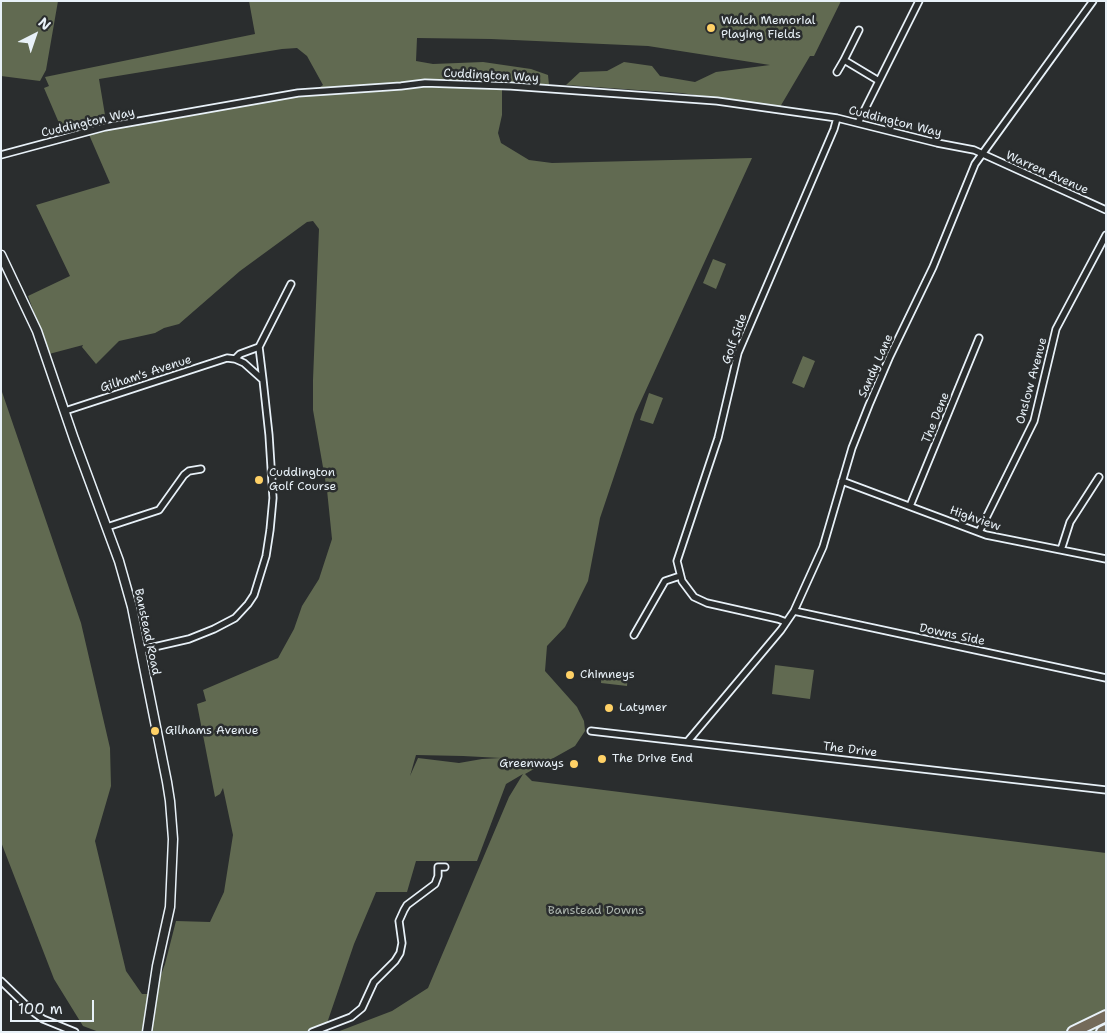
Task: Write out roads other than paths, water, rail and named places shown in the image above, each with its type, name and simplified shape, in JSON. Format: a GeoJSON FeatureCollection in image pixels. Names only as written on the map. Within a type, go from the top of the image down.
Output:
{"type":"FeatureCollection","features":[{"type":"Feature","properties":{"kind":"highway"},"geometry":{"type":"LineString","coordinates":[[1073,1032],[1106,1016]]}},
{"type":"Feature","properties":{"kind":"highway"},"geometry":{"type":"LineString","coordinates":[[1102,1032],[1106,1030]]}},
{"type":"Feature","properties":{"kind":"street"},"geometry":{"type":"LineString","coordinates":[[858,123],[919,1]]}},
{"type":"Feature","properties":{"kind":"street","name":"Sandy Lane"},"geometry":{"type":"LineString","coordinates":[[688,741],[794,611],[823,547],[852,448],[882,373],[932,267],[975,164],[980,154],[1093,1]]}},
{"type":"Feature","properties":{"kind":"street"},"geometry":{"type":"LineString","coordinates":[[838,72],[859,30]]}},
{"type":"Feature","properties":{"kind":"street"},"geometry":{"type":"LineString","coordinates":[[844,60],[879,81]]}},
{"type":"Feature","properties":{"kind":"street","name":"Cuddington Way"},"geometry":{"type":"LineString","coordinates":[[1,155],[105,127],[251,100],[298,93],[425,83],[511,86],[717,101],[837,118],[974,150],[980,154]]}},
{"type":"Feature","properties":{"kind":"street","name":"Golf Side"},"geometry":{"type":"LineString","coordinates":[[680,576],[677,561],[718,438],[738,353],[831,138],[837,118]]}},
{"type":"Feature","properties":{"kind":"street","name":"Warren Avenue"},"geometry":{"type":"LineString","coordinates":[[980,154],[1106,210]]}},
{"type":"Feature","properties":{"kind":"street","name":"Onslow Avenue"},"geometry":{"type":"LineString","coordinates":[[979,532],[1034,421],[1056,329],[1106,235]]}},
{"type":"Feature","properties":{"kind":"street","name":"Banstead Road"},"geometry":{"type":"LineString","coordinates":[[1,255],[37,332],[125,582],[141,650],[170,801],[173,855],[170,907],[157,966],[147,1032]]}},
{"type":"Feature","properties":{"kind":"street"},"geometry":{"type":"LineString","coordinates":[[141,650],[189,639],[220,626],[242,611],[254,595],[266,556],[271,523],[272,498],[269,435],[259,347],[290,284]]}},
{"type":"Feature","properties":{"kind":"street","name":"The Dene"},"geometry":{"type":"LineString","coordinates":[[910,506],[980,338]]}},
{"type":"Feature","properties":{"kind":"street","name":"Gilham's Avenue"},"geometry":{"type":"LineString","coordinates":[[65,411],[227,358],[235,359],[240,354],[259,347]]}},
{"type":"Feature","properties":{"kind":"street"},"geometry":{"type":"LineString","coordinates":[[235,359],[254,370],[263,380]]}},
{"type":"Feature","properties":{"kind":"street"},"geometry":{"type":"LineString","coordinates":[[107,527],[159,510],[184,474],[201,469]]}},
{"type":"Feature","properties":{"kind":"street"},"geometry":{"type":"LineString","coordinates":[[1061,550],[1070,522],[1099,477]]}},
{"type":"Feature","properties":{"kind":"street","name":"Highview"},"geometry":{"type":"LineString","coordinates":[[842,481],[979,532],[1106,559]]}},
{"type":"Feature","properties":{"kind":"street"},"geometry":{"type":"LineString","coordinates":[[634,635],[665,580],[680,576],[690,593],[700,600],[786,622]]}},
{"type":"Feature","properties":{"kind":"street","name":"Downs Side"},"geometry":{"type":"LineString","coordinates":[[794,611],[1106,678]]}},
{"type":"Feature","properties":{"kind":"street","name":"The Drive"},"geometry":{"type":"LineString","coordinates":[[591,731],[1106,790]]}},
{"type":"Feature","properties":{"kind":"street"},"geometry":{"type":"LineString","coordinates":[[312,1032],[351,1016],[362,1008],[374,982],[395,961],[400,953],[402,943],[400,920],[404,910],[407,905],[435,884],[438,876],[438,867],[445,867]]}},
{"type":"Feature","properties":{"kind":"street"},"geometry":{"type":"LineString","coordinates":[[1,981],[32,1012],[42,1019],[75,1032]]}},
{"type":"Feature","properties":{"kind":"place","name":"Walch Memorial Playing Fields"},"geometry":{"type":"Point","coordinates":[711,28]}},
{"type":"Feature","properties":{"kind":"place","name":"Cuddington Golf Course"},"geometry":{"type":"Point","coordinates":[259,480]}},
{"type":"Feature","properties":{"kind":"place","name":"Chimneys"},"geometry":{"type":"Point","coordinates":[570,675]}},
{"type":"Feature","properties":{"kind":"place","name":"Latymer"},"geometry":{"type":"Point","coordinates":[609,708]}},
{"type":"Feature","properties":{"kind":"place","name":"Gilhams Avenue"},"geometry":{"type":"Point","coordinates":[155,731]}},
{"type":"Feature","properties":{"kind":"place","name":"The Drive End"},"geometry":{"type":"Point","coordinates":[602,759]}},
{"type":"Feature","properties":{"kind":"place","name":"Greenways"},"geometry":{"type":"Point","coordinates":[574,764]}},
{"type":"Feature","properties":{"kind":"park label","name":"Banstead Downs"},"geometry":{"type":"Point","coordinates":[596,911]}}]}
